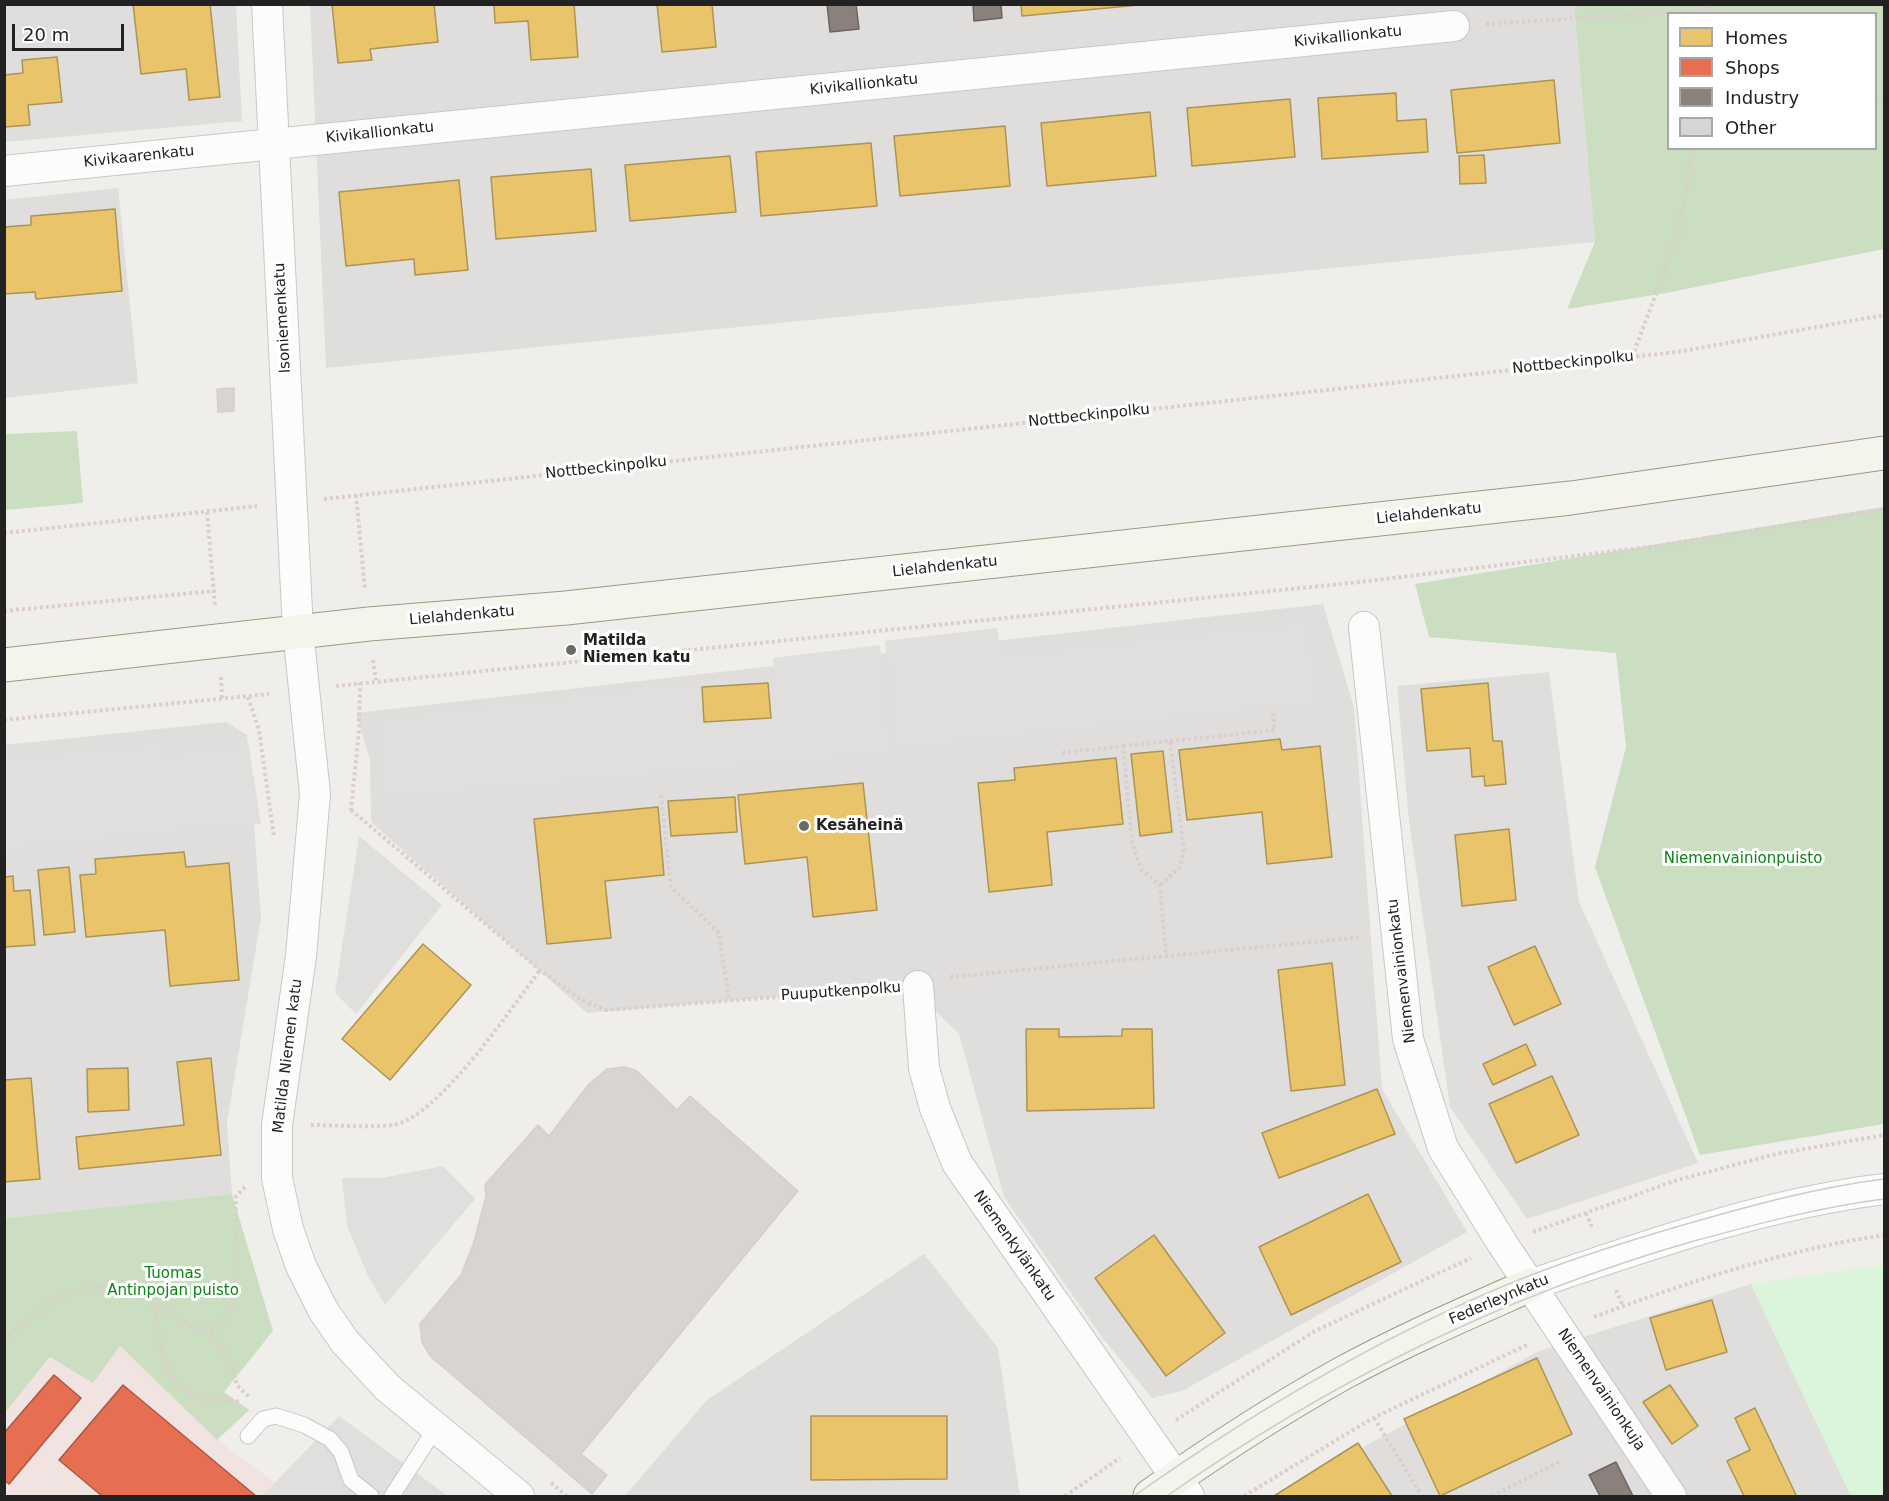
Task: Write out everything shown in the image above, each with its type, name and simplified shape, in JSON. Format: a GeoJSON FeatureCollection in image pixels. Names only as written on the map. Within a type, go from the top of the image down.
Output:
{"type":"FeatureCollection","features":[{"type":"Feature","properties":{"kind":"main road","name":"Lielahdenkatu"},"geometry":{"type":"LineString","coordinates":[[4,665],[298,631],[578,607],[1559,500],[1884,453]]}},
{"type":"Feature","properties":{"kind":"main road","name":"Federleynkatu"},"geometry":{"type":"LineString","coordinates":[[1172,1490],[1344,1373],[1436,1327],[1530,1285]]}},
{"type":"Feature","properties":{"kind":"street","name":"Isoniemenkatu"},"geometry":{"type":"LineString","coordinates":[[267,4],[298,631]]}},
{"type":"Feature","properties":{"kind":"street","name":"Kivikallionkatu"},"geometry":{"type":"LineString","coordinates":[[273,143],[1454,26]]}},
{"type":"Feature","properties":{"kind":"street","name":"Kivikaarenkatu"},"geometry":{"type":"LineString","coordinates":[[4,171],[273,143]]}},
{"type":"Feature","properties":{"kind":"street","name":"Niemenvainionkatu"},"geometry":{"type":"LineString","coordinates":[[1364,627],[1408,1039],[1443,1148],[1530,1285]]}},
{"type":"Feature","properties":{"kind":"street","name":"Matilda Niemen katu"},"geometry":{"type":"LineString","coordinates":[[298,631],[315,794],[301,956],[277,1125],[277,1178],[288,1229],[301,1266],[322,1310],[365,1366],[435,1429],[519,1497]]}},
{"type":"Feature","properties":{"kind":"street","name":"Niemenkylänkatu"},"geometry":{"type":"LineString","coordinates":[[918,986],[924,1068],[935,1108],[957,1163],[1172,1490]]}},
{"type":"Feature","properties":{"kind":"street","name":"Federleynkatu"},"geometry":{"type":"LineString","coordinates":[[1530,1285],[1625,1251],[1752,1215],[1884,1189]]}},
{"type":"Feature","properties":{"kind":"street","name":"Niemenvainionkuja"},"geometry":{"type":"LineString","coordinates":[[1530,1285],[1671,1497]]}},
{"type":"Feature","properties":{"kind":"lane"},"geometry":{"type":"LineString","coordinates":[[248,1436],[258,1413],[304,1425],[330,1439],[341,1452],[351,1480],[371,1497]]}},
{"type":"Feature","properties":{"kind":"lane"},"geometry":{"type":"LineString","coordinates":[[392,1497],[435,1429]]}},
{"type":"Feature","properties":{"kind":"path"},"geometry":{"type":"LineString","coordinates":[[1454,26],[1708,9]]}},
{"type":"Feature","properties":{"kind":"path"},"geometry":{"type":"LineString","coordinates":[[1631,357],[1679,233],[1693,150]]}},
{"type":"Feature","properties":{"kind":"path","name":"Nottbeckinpolku"},"geometry":{"type":"LineString","coordinates":[[4,533],[1677,352],[1884,315]]}},
{"type":"Feature","properties":{"kind":"path"},"geometry":{"type":"LineString","coordinates":[[4,720],[1359,582],[1657,546],[1884,509]]}},
{"type":"Feature","properties":{"kind":"path"},"geometry":{"type":"LineString","coordinates":[[4,611],[214,591]]}},
{"type":"Feature","properties":{"kind":"path"},"geometry":{"type":"LineString","coordinates":[[350,822],[359,730],[360,683]]}},
{"type":"Feature","properties":{"kind":"path"},"geometry":{"type":"LineString","coordinates":[[1062,753],[1275,730],[1273,713]]}},
{"type":"Feature","properties":{"kind":"path"},"geometry":{"type":"LineString","coordinates":[[1160,885],[1179,868],[1184,851],[1170,741]]}},
{"type":"Feature","properties":{"kind":"path"},"geometry":{"type":"LineString","coordinates":[[1123,747],[1132,842],[1140,869],[1160,885],[1166,956]]}},
{"type":"Feature","properties":{"kind":"path"},"geometry":{"type":"LineString","coordinates":[[661,795],[671,887],[720,933],[729,1001]]}},
{"type":"Feature","properties":{"kind":"path","name":"Puuputkenpolku"},"geometry":{"type":"LineString","coordinates":[[351,810],[540,970],[580,999],[605,1010],[918,986],[928,979],[1397,933]]}},
{"type":"Feature","properties":{"kind":"path"},"geometry":{"type":"LineString","coordinates":[[277,1125],[395,1125],[423,1111],[453,1082],[540,970]]}},
{"type":"Feature","properties":{"kind":"path"},"geometry":{"type":"LineString","coordinates":[[210,1332],[226,1320],[234,1306],[236,1196],[250,1183]]}},
{"type":"Feature","properties":{"kind":"path"},"geometry":{"type":"LineString","coordinates":[[4,1339],[51,1302],[95,1286],[116,1287],[133,1292],[193,1327],[210,1332],[231,1362],[237,1385],[248,1394],[258,1413]]}},
{"type":"Feature","properties":{"kind":"path"},"geometry":{"type":"LineString","coordinates":[[155,1306],[163,1358],[171,1375],[182,1387],[199,1399],[224,1403],[242,1401],[258,1413]]}},
{"type":"Feature","properties":{"kind":"path"},"geometry":{"type":"LineString","coordinates":[[1374,1418],[1422,1497]]}},
{"type":"Feature","properties":{"kind":"path"},"geometry":{"type":"LineString","coordinates":[[1492,1497],[1559,1462]]}},
{"type":"Feature","properties":{"kind":"path"},"geometry":{"type":"LineString","coordinates":[[542,1476],[567,1497]]}},
{"type":"Feature","properties":{"kind":"path"},"geometry":{"type":"LineString","coordinates":[[1503,1497],[1507,1489]]}},
{"type":"Feature","properties":{"kind":"shaded area"},"geometry":{"type":"Polygon","coordinates":[[[5,5],[236,5],[242,121],[5,142],[5,5]]]}},
{"type":"Feature","properties":{"kind":"shaded area"},"geometry":{"type":"Polygon","coordinates":[[[310,5],[1574,5],[1595,242],[326,368],[310,5]]]}},
{"type":"Feature","properties":{"kind":"shaded area"},"geometry":{"type":"Polygon","coordinates":[[[118,188],[138,383],[5,398],[4,200],[118,188]]]}},
{"type":"Feature","properties":{"kind":"shaded area"},"geometry":{"type":"Polygon","coordinates":[[[1323,604],[1354,707],[1382,1089],[1467,1232],[1182,1391],[1152,1398],[1101,1336],[1004,1197],[959,1034],[909,985],[587,1013],[371,822],[370,760],[356,713],[1323,604]]]}},
{"type":"Feature","properties":{"kind":"shaded area"},"geometry":{"type":"Polygon","coordinates":[[[1309,621],[1318,704],[897,750],[885,641],[997,628],[1001,655],[1309,621]]]}},
{"type":"Feature","properties":{"kind":"shaded area"},"geometry":{"type":"Polygon","coordinates":[[[880,645],[891,755],[384,799],[384,716],[774,672],[773,658],[880,645]]]}},
{"type":"Feature","properties":{"kind":"shaded area"},"geometry":{"type":"Polygon","coordinates":[[[1549,672],[1579,902],[1698,1163],[1527,1219],[1450,1107],[1409,821],[1397,686],[1549,672]]]}},
{"type":"Feature","properties":{"kind":"shaded area"},"geometry":{"type":"Polygon","coordinates":[[[226,722],[247,735],[261,917],[227,1123],[232,1194],[5,1218],[4,745],[226,722]]]}},
{"type":"Feature","properties":{"kind":"shaded area"},"geometry":{"type":"Polygon","coordinates":[[[162,742],[165,755],[248,742],[261,824],[5,850],[5,758],[162,742]]]}},
{"type":"Feature","properties":{"kind":"shaded area"},"geometry":{"type":"Polygon","coordinates":[[[359,836],[442,905],[356,1014],[335,993],[359,836]]]}},
{"type":"Feature","properties":{"kind":"shaded area"},"geometry":{"type":"Polygon","coordinates":[[[443,1166],[475,1199],[385,1305],[368,1276],[347,1225],[342,1178],[382,1178],[443,1166]]]}},
{"type":"Feature","properties":{"kind":"shaded area"},"geometry":{"type":"Polygon","coordinates":[[[924,1254],[998,1348],[1020,1496],[625,1496],[707,1400],[924,1254]]]}},
{"type":"Feature","properties":{"kind":"shaded area"},"geometry":{"type":"Polygon","coordinates":[[[1751,1284],[1851,1496],[1274,1496],[1539,1351],[1751,1284]]]}},
{"type":"Feature","properties":{"kind":"shaded area"},"geometry":{"type":"Polygon","coordinates":[[[120,1346],[217,1440],[294,1496],[5,1496],[5,1413],[51,1357],[120,1346]]]}},
{"type":"Feature","properties":{"kind":"shaded area"},"geometry":{"type":"Polygon","coordinates":[[[339,1416],[448,1496],[263,1495],[339,1416]]]}},
{"type":"Feature","properties":{"kind":"green space"},"geometry":{"type":"Polygon","coordinates":[[[1574,5],[1884,5],[1884,249],[1666,293],[1567,309],[1595,242],[1574,5]]]}},
{"type":"Feature","properties":{"kind":"green space"},"geometry":{"type":"Polygon","coordinates":[[[77,431],[83,503],[5,510],[5,434],[77,431]]]}},
{"type":"Feature","properties":{"kind":"green space","name":"Niemenvainionpuisto"},"geometry":{"type":"Polygon","coordinates":[[[1884,507],[1884,1124],[1700,1155],[1595,867],[1626,747],[1616,653],[1429,637],[1415,584],[1884,507]]]}},
{"type":"Feature","properties":{"kind":"green space","name":"Tuomas Antinpojan puisto"},"geometry":{"type":"Polygon","coordinates":[[[232,1194],[273,1331],[224,1392],[249,1410],[217,1440],[120,1346],[93,1383],[50,1357],[5,1413],[5,1218],[232,1194]]]}},
{"type":"Feature","properties":{"kind":"green space"},"geometry":{"type":"Polygon","coordinates":[[[1884,1265],[1884,1496],[1851,1496],[1751,1284],[1884,1265]]]}},
{"type":"Feature","properties":{"kind":"building: Homes"},"geometry":{"type":"Polygon","coordinates":[[[133,4],[210,4],[220,97],[189,100],[186,69],[141,74],[133,4]]]}},
{"type":"Feature","properties":{"kind":"building: Homes"},"geometry":{"type":"Polygon","coordinates":[[[332,4],[434,4],[438,42],[370,49],[372,60],[338,63],[332,4]]]}},
{"type":"Feature","properties":{"kind":"building: Homes"},"geometry":{"type":"Polygon","coordinates":[[[494,4],[574,4],[578,57],[531,60],[528,21],[495,23],[494,4]]]}},
{"type":"Feature","properties":{"kind":"building: Homes"},"geometry":{"type":"Polygon","coordinates":[[[657,4],[712,4],[716,47],[662,52],[657,4]]]}},
{"type":"Feature","properties":{"kind":"building: Homes"},"geometry":{"type":"Polygon","coordinates":[[[1021,4],[1139,4],[1139,5],[1022,16],[1021,4]]]}},
{"type":"Feature","properties":{"kind":"building: Homes"},"geometry":{"type":"Polygon","coordinates":[[[57,57],[62,102],[28,105],[30,125],[4,127],[4,75],[23,73],[22,60],[57,57]]]}},
{"type":"Feature","properties":{"kind":"building: Homes"},"geometry":{"type":"Polygon","coordinates":[[[1554,80],[1560,143],[1457,153],[1451,90],[1554,80]]]}},
{"type":"Feature","properties":{"kind":"building: Homes"},"geometry":{"type":"Polygon","coordinates":[[[1396,93],[1397,121],[1426,119],[1428,152],[1322,159],[1318,98],[1396,93]]]}},
{"type":"Feature","properties":{"kind":"building: Homes"},"geometry":{"type":"Polygon","coordinates":[[[1290,99],[1295,157],[1192,166],[1187,108],[1290,99]]]}},
{"type":"Feature","properties":{"kind":"building: Homes"},"geometry":{"type":"Polygon","coordinates":[[[1150,112],[1156,176],[1047,186],[1041,123],[1150,112]]]}},
{"type":"Feature","properties":{"kind":"building: Homes"},"geometry":{"type":"Polygon","coordinates":[[[1005,126],[1010,186],[900,196],[894,136],[1005,126]]]}},
{"type":"Feature","properties":{"kind":"building: Homes"},"geometry":{"type":"Polygon","coordinates":[[[871,143],[877,206],[761,216],[756,152],[871,143]]]}},
{"type":"Feature","properties":{"kind":"building: Homes"},"geometry":{"type":"Polygon","coordinates":[[[1484,155],[1486,183],[1460,184],[1459,156],[1484,155]]]}},
{"type":"Feature","properties":{"kind":"building: Homes"},"geometry":{"type":"Polygon","coordinates":[[[730,156],[736,212],[630,221],[625,165],[730,156]]]}},
{"type":"Feature","properties":{"kind":"building: Homes"},"geometry":{"type":"Polygon","coordinates":[[[591,169],[596,231],[496,239],[491,177],[591,169]]]}},
{"type":"Feature","properties":{"kind":"building: Homes"},"geometry":{"type":"Polygon","coordinates":[[[459,180],[468,270],[415,275],[414,259],[346,266],[339,192],[459,180]]]}},
{"type":"Feature","properties":{"kind":"building: Homes"},"geometry":{"type":"Polygon","coordinates":[[[115,209],[122,291],[36,299],[35,292],[4,294],[4,227],[31,225],[31,216],[115,209]]]}},
{"type":"Feature","properties":{"kind":"building: Homes"},"geometry":{"type":"Polygon","coordinates":[[[768,683],[771,718],[704,722],[702,687],[768,683]]]}},
{"type":"Feature","properties":{"kind":"building: Homes"},"geometry":{"type":"Polygon","coordinates":[[[1488,683],[1493,741],[1502,741],[1506,784],[1485,786],[1484,776],[1472,777],[1470,748],[1427,751],[1421,689],[1488,683]]]}},
{"type":"Feature","properties":{"kind":"building: Homes"},"geometry":{"type":"Polygon","coordinates":[[[1280,739],[1282,750],[1320,746],[1332,857],[1267,864],[1262,812],[1187,820],[1179,750],[1280,739]]]}},
{"type":"Feature","properties":{"kind":"building: Homes"},"geometry":{"type":"Polygon","coordinates":[[[1163,751],[1172,832],[1140,836],[1131,754],[1163,751]]]}},
{"type":"Feature","properties":{"kind":"building: Homes"},"geometry":{"type":"Polygon","coordinates":[[[1116,758],[1123,824],[1047,832],[1052,885],[989,892],[978,783],[1015,780],[1014,768],[1116,758]]]}},
{"type":"Feature","properties":{"kind":"building: Homes","name":"Kesäheinä"},"geometry":{"type":"Polygon","coordinates":[[[863,783],[877,910],[813,917],[807,857],[745,864],[738,795],[863,783]]]}},
{"type":"Feature","properties":{"kind":"building: Homes"},"geometry":{"type":"Polygon","coordinates":[[[735,797],[737,832],[671,836],[668,801],[735,797]]]}},
{"type":"Feature","properties":{"kind":"building: Homes"},"geometry":{"type":"Polygon","coordinates":[[[658,807],[664,875],[605,881],[611,938],[547,944],[534,819],[658,807]]]}},
{"type":"Feature","properties":{"kind":"building: Homes"},"geometry":{"type":"Polygon","coordinates":[[[1509,829],[1516,900],[1462,906],[1455,835],[1509,829]]]}},
{"type":"Feature","properties":{"kind":"building: Homes"},"geometry":{"type":"Polygon","coordinates":[[[184,852],[186,867],[229,863],[239,980],[170,986],[165,930],[86,937],[80,875],[96,874],[95,859],[184,852]]]}},
{"type":"Feature","properties":{"kind":"building: Homes"},"geometry":{"type":"Polygon","coordinates":[[[69,867],[75,932],[44,935],[38,870],[69,867]]]}},
{"type":"Feature","properties":{"kind":"building: Homes"},"geometry":{"type":"Polygon","coordinates":[[[13,876],[14,891],[30,890],[35,945],[4,947],[4,877],[13,876]]]}},
{"type":"Feature","properties":{"kind":"building: Homes"},"geometry":{"type":"Polygon","coordinates":[[[423,944],[471,985],[390,1080],[342,1039],[423,944]]]}},
{"type":"Feature","properties":{"kind":"building: Homes"},"geometry":{"type":"Polygon","coordinates":[[[1535,946],[1561,1004],[1514,1025],[1488,967],[1535,946]]]}},
{"type":"Feature","properties":{"kind":"building: Homes"},"geometry":{"type":"Polygon","coordinates":[[[1332,963],[1345,1085],[1291,1091],[1278,970],[1332,963]]]}},
{"type":"Feature","properties":{"kind":"building: Homes"},"geometry":{"type":"Polygon","coordinates":[[[1026,1029],[1059,1029],[1059,1037],[1122,1036],[1122,1029],[1152,1029],[1154,1108],[1027,1111],[1026,1029]]]}},
{"type":"Feature","properties":{"kind":"building: Homes"},"geometry":{"type":"Polygon","coordinates":[[[1526,1044],[1536,1065],[1493,1085],[1483,1064],[1526,1044]]]}},
{"type":"Feature","properties":{"kind":"building: Homes"},"geometry":{"type":"Polygon","coordinates":[[[211,1058],[221,1155],[79,1169],[76,1137],[184,1125],[177,1062],[211,1058]]]}},
{"type":"Feature","properties":{"kind":"building: Homes"},"geometry":{"type":"Polygon","coordinates":[[[128,1068],[129,1110],[88,1112],[87,1069],[128,1068]]]}},
{"type":"Feature","properties":{"kind":"building: Homes"},"geometry":{"type":"Polygon","coordinates":[[[1552,1076],[1579,1135],[1516,1163],[1489,1104],[1552,1076]]]}},
{"type":"Feature","properties":{"kind":"building: Homes"},"geometry":{"type":"Polygon","coordinates":[[[31,1078],[40,1179],[4,1182],[4,1080],[31,1078]]]}},
{"type":"Feature","properties":{"kind":"building: Homes"},"geometry":{"type":"Polygon","coordinates":[[[1377,1089],[1395,1134],[1279,1178],[1262,1133],[1377,1089]]]}},
{"type":"Feature","properties":{"kind":"building: Homes"},"geometry":{"type":"Polygon","coordinates":[[[1368,1194],[1401,1262],[1291,1315],[1259,1247],[1368,1194]]]}},
{"type":"Feature","properties":{"kind":"building: Homes"},"geometry":{"type":"Polygon","coordinates":[[[1154,1235],[1225,1333],[1166,1376],[1095,1278],[1154,1235]]]}},
{"type":"Feature","properties":{"kind":"building: Homes"},"geometry":{"type":"Polygon","coordinates":[[[1712,1300],[1727,1352],[1666,1370],[1650,1318],[1712,1300]]]}},
{"type":"Feature","properties":{"kind":"building: Homes"},"geometry":{"type":"Polygon","coordinates":[[[1537,1358],[1572,1434],[1440,1496],[1404,1419],[1537,1358]]]}},
{"type":"Feature","properties":{"kind":"building: Homes"},"geometry":{"type":"Polygon","coordinates":[[[1670,1385],[1698,1426],[1672,1444],[1643,1402],[1670,1385]]]}},
{"type":"Feature","properties":{"kind":"building: Homes"},"geometry":{"type":"Polygon","coordinates":[[[1755,1408],[1796,1495],[1744,1496],[1727,1461],[1750,1450],[1735,1418],[1755,1408]]]}},
{"type":"Feature","properties":{"kind":"building: Homes"},"geometry":{"type":"Polygon","coordinates":[[[811,1416],[947,1416],[947,1479],[811,1480],[811,1416]]]}},
{"type":"Feature","properties":{"kind":"building: Homes"},"geometry":{"type":"Polygon","coordinates":[[[1358,1443],[1392,1496],[1274,1496],[1358,1443]]]}},
{"type":"Feature","properties":{"kind":"building: Shops"},"geometry":{"type":"Polygon","coordinates":[[[54,1375],[81,1398],[9,1484],[4,1480],[4,1433],[54,1375]]]}},
{"type":"Feature","properties":{"kind":"building: Shops"},"geometry":{"type":"Polygon","coordinates":[[[123,1385],[256,1496],[102,1496],[59,1460],[123,1385]]]}},
{"type":"Feature","properties":{"kind":"building: Industry"},"geometry":{"type":"Polygon","coordinates":[[[827,4],[856,4],[859,29],[830,32],[827,4]]]}},
{"type":"Feature","properties":{"kind":"building: Industry"},"geometry":{"type":"Polygon","coordinates":[[[973,4],[1001,4],[1002,18],[974,21],[973,4]]]}},
{"type":"Feature","properties":{"kind":"building: Industry"},"geometry":{"type":"Polygon","coordinates":[[[1616,1462],[1633,1496],[1600,1496],[1589,1475],[1616,1462]]]}},
{"type":"Feature","properties":{"kind":"building: Other"},"geometry":{"type":"Polygon","coordinates":[[[234,388],[234,411],[218,412],[217,389],[234,388]]]}},
{"type":"Feature","properties":{"kind":"building: Other"},"geometry":{"type":"Polygon","coordinates":[[[625,1067],[637,1071],[677,1110],[690,1096],[798,1191],[581,1454],[607,1475],[592,1494],[430,1356],[422,1342],[420,1324],[461,1275],[473,1245],[486,1196],[485,1185],[538,1125],[549,1136],[589,1084],[607,1069],[625,1067]]]}},
{"type":"Feature","properties":{"kind":"tram line"},"geometry":{"type":"LineString","coordinates":[[1134,1496],[1227,1433],[1324,1375],[1423,1322],[1526,1277],[1607,1248],[1738,1210],[1786,1197],[1884,1179]]}},
{"type":"Feature","properties":{"kind":"tram line"},"geometry":{"type":"LineString","coordinates":[[1167,1496],[1229,1454],[1355,1379],[1486,1316],[1623,1263],[1694,1241],[1812,1211],[1884,1199]]}},
{"type":"Feature","properties":{"kind":"place","name":"Matilda Niemen katu"},"geometry":{"type":"Point","coordinates":[571,650]}},
{"type":"Feature","properties":{"kind":"place","name":"Kesäheinä"},"geometry":{"type":"Point","coordinates":[804,826]}}]}
